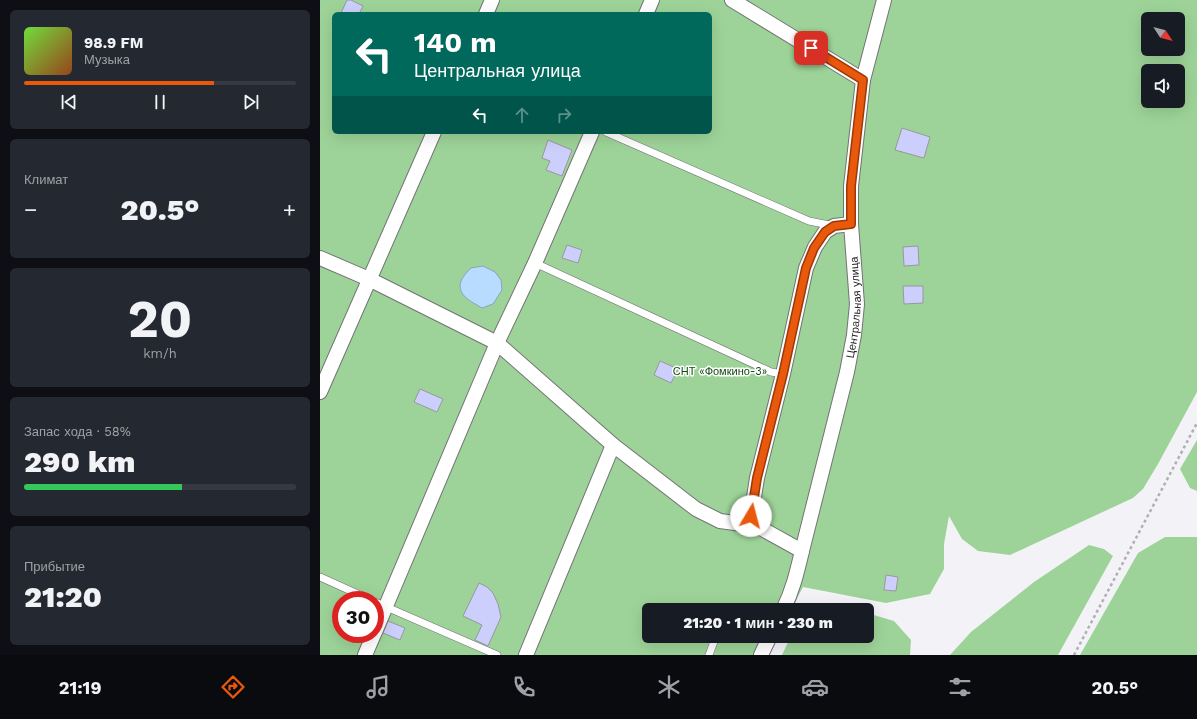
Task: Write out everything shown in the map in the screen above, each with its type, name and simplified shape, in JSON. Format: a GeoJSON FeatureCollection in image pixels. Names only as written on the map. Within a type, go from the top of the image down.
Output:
{"type":"FeatureCollection","features":[{"type":"Feature","properties":{"kind":"street"},"geometry":{"type":"LineString","coordinates":[[487,12],[492,0]]}},
{"type":"Feature","properties":{"kind":"street"},"geometry":{"type":"LineString","coordinates":[[647,12],[652,0]]}},
{"type":"Feature","properties":{"kind":"street"},"geometry":{"type":"LineString","coordinates":[[732,0],[863,80]]}},
{"type":"Feature","properties":{"kind":"street","name":"Центральная улица"},"geometry":{"type":"LineString","coordinates":[[787,603],[796,580],[847,372],[854,335],[857,304],[851,224],[851,186],[863,80],[884,0]]}},
{"type":"Feature","properties":{"kind":"street"},"geometry":{"type":"LineString","coordinates":[[320,392],[433,134]]}},
{"type":"Feature","properties":{"kind":"street"},"geometry":{"type":"LineString","coordinates":[[384,598],[497,343],[535,263],[591,134]]}},
{"type":"Feature","properties":{"kind":"street"},"geometry":{"type":"LineString","coordinates":[[757,526],[751,516],[757,478],[783,374],[806,268],[814,248],[825,232],[834,226],[851,224]]}},
{"type":"Feature","properties":{"kind":"street"},"geometry":{"type":"LineString","coordinates":[[320,258],[369,279],[497,343],[613,445],[696,509],[720,521],[757,526],[802,551]]}},
{"type":"Feature","properties":{"kind":"street"},"geometry":{"type":"LineString","coordinates":[[526,655],[613,445]]}},
{"type":"Feature","properties":{"kind":"street"},"geometry":{"type":"LineString","coordinates":[[365,655],[370,643]]}},
{"type":"Feature","properties":{"kind":"street"},"geometry":{"type":"LineString","coordinates":[[761,655],[767,643]]}},
{"type":"Feature","properties":{"kind":"lane"},"geometry":{"type":"LineString","coordinates":[[611,134],[809,221],[834,226]]}},
{"type":"Feature","properties":{"kind":"lane"},"geometry":{"type":"LineString","coordinates":[[535,263],[771,372],[783,374]]}},
{"type":"Feature","properties":{"kind":"lane"},"geometry":{"type":"LineString","coordinates":[[320,577],[351,591]]}},
{"type":"Feature","properties":{"kind":"lane"},"geometry":{"type":"LineString","coordinates":[[384,606],[497,655]]}},
{"type":"Feature","properties":{"kind":"lane"},"geometry":{"type":"LineString","coordinates":[[709,655],[713,643]]}},
{"type":"Feature","properties":{"kind":"path"},"geometry":{"type":"LineString","coordinates":[[1074,655],[1197,422]]}},
{"type":"Feature","properties":{"kind":"green space","name":"СНТ «Фомкино-3»"},"geometry":{"type":"Polygon","coordinates":[[[320,0],[1197,0],[1197,392],[1143,489],[1133,498],[1010,555],[978,551],[962,539],[949,516],[944,544],[944,569],[930,594],[886,603],[803,587],[795,603],[642,603],[642,643],[775,643],[769,655],[320,655],[320,0]]]}},
{"type":"Feature","properties":{"kind":"green space"},"geometry":{"type":"Polygon","coordinates":[[[1197,440],[1197,491],[1190,488],[1180,469],[1197,440]]]}},
{"type":"Feature","properties":{"kind":"green space"},"geometry":{"type":"Polygon","coordinates":[[[1165,537],[1197,537],[1197,655],[1080,655],[1138,553],[1165,537]]]}},
{"type":"Feature","properties":{"kind":"green space"},"geometry":{"type":"Polygon","coordinates":[[[1089,545],[1104,549],[1113,556],[1058,655],[950,655],[971,632],[1034,582],[1089,545]]]}},
{"type":"Feature","properties":{"kind":"green space"},"geometry":{"type":"Polygon","coordinates":[[[874,615],[894,621],[911,640],[910,655],[782,655],[788,643],[874,643],[874,615]]]}},
{"type":"Feature","properties":{"kind":"water"},"geometry":{"type":"Polygon","coordinates":[[[483,266],[495,272],[501,280],[502,290],[493,304],[482,308],[466,298],[460,286],[463,277],[471,268],[483,266]]]}},
{"type":"Feature","properties":{"kind":"building"},"geometry":{"type":"Polygon","coordinates":[[[347,0],[351,0],[363,6],[360,12],[341,12],[347,0]]]}},
{"type":"Feature","properties":{"kind":"building"},"geometry":{"type":"Polygon","coordinates":[[[902,128],[930,137],[924,158],[895,150],[902,128]]]}},
{"type":"Feature","properties":{"kind":"building"},"geometry":{"type":"Polygon","coordinates":[[[548,140],[572,150],[562,176],[546,170],[550,161],[542,158],[548,140]]]}},
{"type":"Feature","properties":{"kind":"building"},"geometry":{"type":"Polygon","coordinates":[[[567,245],[582,250],[578,263],[562,258],[567,245]]]}},
{"type":"Feature","properties":{"kind":"building"},"geometry":{"type":"Polygon","coordinates":[[[918,246],[919,265],[904,266],[903,247],[918,246]]]}},
{"type":"Feature","properties":{"kind":"building"},"geometry":{"type":"Polygon","coordinates":[[[903,286],[923,286],[923,303],[904,304],[903,286]]]}},
{"type":"Feature","properties":{"kind":"building"},"geometry":{"type":"Polygon","coordinates":[[[660,361],[678,369],[671,383],[654,375],[660,361]]]}},
{"type":"Feature","properties":{"kind":"building"},"geometry":{"type":"Polygon","coordinates":[[[420,389],[443,399],[437,412],[414,402],[420,389]]]}},
{"type":"Feature","properties":{"kind":"building"},"geometry":{"type":"Polygon","coordinates":[[[886,575],[898,577],[896,591],[884,590],[886,575]]]}},
{"type":"Feature","properties":{"kind":"building"},"geometry":{"type":"Polygon","coordinates":[[[479,583],[487,587],[493,593],[498,604],[501,617],[488,646],[475,640],[482,625],[463,616],[479,583]]]}},
{"type":"Feature","properties":{"kind":"building"},"geometry":{"type":"Polygon","coordinates":[[[388,621],[405,628],[400,640],[384,633],[388,621]]]}},
{"type":"Feature","properties":{"kind":"route"},"geometry":{"type":"LineString","coordinates":[[751,516],[757,478],[783,374],[806,268],[814,248],[825,232],[834,226],[851,224],[851,186],[863,80],[811,48]]}}]}
